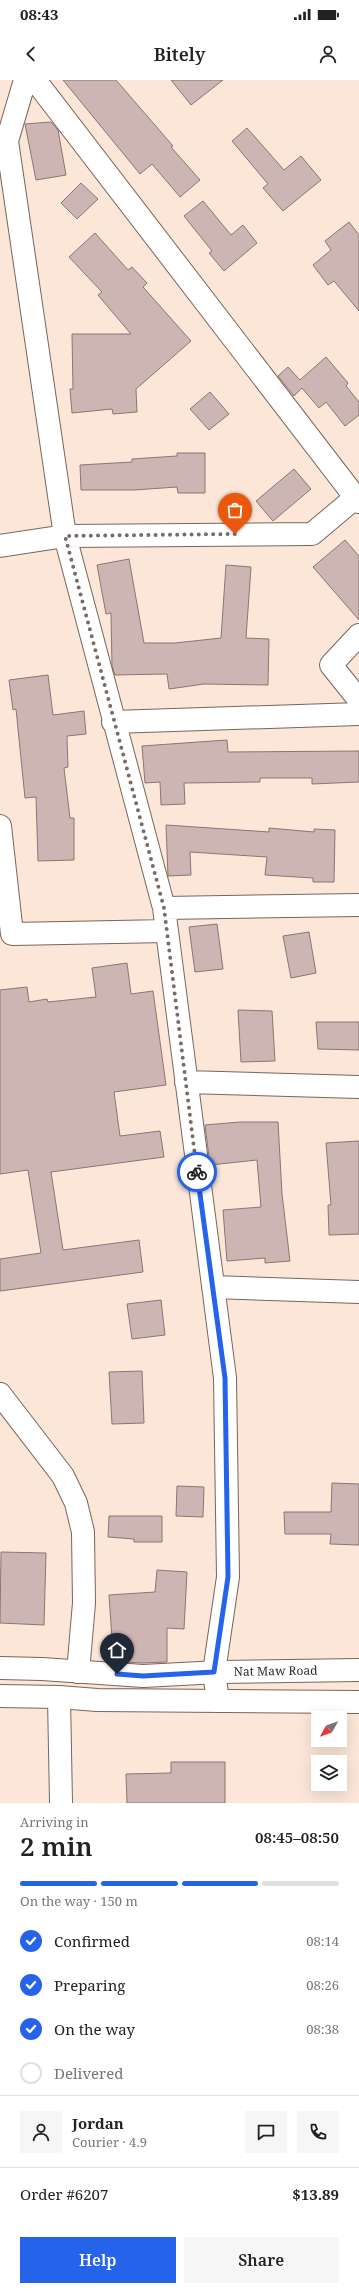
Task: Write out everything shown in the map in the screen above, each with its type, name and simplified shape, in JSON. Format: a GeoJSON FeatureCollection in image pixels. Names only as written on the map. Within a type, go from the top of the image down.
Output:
{"type":"FeatureCollection","features":[{"type":"Feature","properties":{"kind":"street"},"geometry":{"type":"LineString","coordinates":[[24,80],[3,142],[65,536],[113,722],[164,908],[225,1378],[228,1577],[214,1672],[218,1701]]}},
{"type":"Feature","properties":{"kind":"street"},"geometry":{"type":"LineString","coordinates":[[0,546],[65,536],[312,534],[357,500],[35,80]]}},
{"type":"Feature","properties":{"kind":"street"},"geometry":{"type":"LineString","coordinates":[[359,634],[331,665],[359,700]]}},
{"type":"Feature","properties":{"kind":"street"},"geometry":{"type":"LineString","coordinates":[[113,722],[359,714]]}},
{"type":"Feature","properties":{"kind":"street"},"geometry":{"type":"LineString","coordinates":[[0,826],[12,934],[167,931]]}},
{"type":"Feature","properties":{"kind":"street"},"geometry":{"type":"LineString","coordinates":[[164,908],[359,904]]}},
{"type":"Feature","properties":{"kind":"street"},"geometry":{"type":"LineString","coordinates":[[186,1082],[359,1087]]}},
{"type":"Feature","properties":{"kind":"street"},"geometry":{"type":"LineString","coordinates":[[213,1287],[359,1292]]}},
{"type":"Feature","properties":{"kind":"street"},"geometry":{"type":"LineString","coordinates":[[0,1394],[63,1476],[76,1503],[83,1532],[84,1603],[78,1672]]}},
{"type":"Feature","properties":{"kind":"street","name":"Nat Maw Road"},"geometry":{"type":"LineString","coordinates":[[0,1668],[143,1676],[214,1672],[359,1670]]}},
{"type":"Feature","properties":{"kind":"street"},"geometry":{"type":"LineString","coordinates":[[0,1696],[59,1697],[97,1700],[359,1702]]}},
{"type":"Feature","properties":{"kind":"street"},"geometry":{"type":"LineString","coordinates":[[59,1697],[61,1803]]}},
{"type":"Feature","properties":{"kind":"building"},"geometry":{"type":"Polygon","coordinates":[[[63,80],[116,80],[200,180],[180,197],[152,164],[140,174],[63,80]]]}},
{"type":"Feature","properties":{"kind":"building"},"geometry":{"type":"Polygon","coordinates":[[[171,80],[223,80],[191,105],[171,80]]]}},
{"type":"Feature","properties":{"kind":"building"},"geometry":{"type":"Polygon","coordinates":[[[51,122],[58,130],[66,175],[36,180],[25,124],[51,122]]]}},
{"type":"Feature","properties":{"kind":"building"},"geometry":{"type":"Polygon","coordinates":[[[247,128],[284,170],[301,156],[321,180],[283,211],[263,188],[268,184],[232,141],[247,128]]]}},
{"type":"Feature","properties":{"kind":"building"},"geometry":{"type":"Polygon","coordinates":[[[81,183],[98,199],[77,219],[61,203],[81,183]]]}},
{"type":"Feature","properties":{"kind":"building"},"geometry":{"type":"Polygon","coordinates":[[[203,201],[231,235],[243,225],[257,243],[224,271],[209,253],[212,251],[184,216],[203,201]]]}},
{"type":"Feature","properties":{"kind":"building"},"geometry":{"type":"Polygon","coordinates":[[[349,222],[359,235],[359,311],[334,281],[328,285],[313,265],[331,250],[325,241],[349,222]]]}},
{"type":"Feature","properties":{"kind":"building"},"geometry":{"type":"Polygon","coordinates":[[[95,233],[128,270],[132,267],[147,283],[143,287],[191,341],[136,389],[137,412],[113,414],[112,409],[72,413],[70,389],[73,389],[72,334],[131,334],[98,295],[102,292],[69,257],[95,233]]]}},
{"type":"Feature","properties":{"kind":"building"},"geometry":{"type":"Polygon","coordinates":[[[326,357],[348,383],[346,386],[359,402],[359,415],[345,426],[326,402],[319,408],[302,388],[294,396],[278,376],[288,367],[300,380],[326,357]]]}},
{"type":"Feature","properties":{"kind":"building"},"geometry":{"type":"Polygon","coordinates":[[[210,392],[229,414],[209,430],[190,409],[210,392]]]}},
{"type":"Feature","properties":{"kind":"building"},"geometry":{"type":"Polygon","coordinates":[[[177,453],[205,453],[205,493],[178,493],[177,487],[134,490],[81,490],[80,465],[132,462],[132,459],[177,456],[177,453]]]}},
{"type":"Feature","properties":{"kind":"building"},"geometry":{"type":"Polygon","coordinates":[[[294,469],[311,489],[273,521],[256,501],[294,469]]]}},
{"type":"Feature","properties":{"kind":"building"},"geometry":{"type":"Polygon","coordinates":[[[345,540],[359,556],[359,620],[313,567],[345,540]]]}},
{"type":"Feature","properties":{"kind":"building"},"geometry":{"type":"Polygon","coordinates":[[[129,559],[144,643],[175,643],[221,638],[226,565],[251,567],[246,638],[269,639],[268,685],[204,684],[169,689],[167,674],[115,675],[112,666],[111,613],[106,614],[97,565],[129,559]]]}},
{"type":"Feature","properties":{"kind":"building"},"geometry":{"type":"Polygon","coordinates":[[[48,675],[53,715],[84,711],[86,734],[67,736],[68,767],[64,768],[70,818],[74,818],[74,860],[38,861],[36,797],[25,798],[16,709],[13,710],[9,680],[48,675]]]}},
{"type":"Feature","properties":{"kind":"building"},"geometry":{"type":"Polygon","coordinates":[[[227,740],[228,752],[359,751],[359,782],[312,784],[312,778],[260,778],[260,782],[184,783],[185,804],[161,805],[160,782],[145,783],[142,746],[227,740]]]}},
{"type":"Feature","properties":{"kind":"building"},"geometry":{"type":"Polygon","coordinates":[[[166,825],[269,832],[269,828],[314,832],[314,829],[335,830],[334,882],[313,882],[313,878],[265,875],[267,857],[190,852],[191,875],[168,876],[166,825]]]}},
{"type":"Feature","properties":{"kind":"building"},"geometry":{"type":"Polygon","coordinates":[[[217,924],[223,969],[195,972],[189,927],[217,924]]]}},
{"type":"Feature","properties":{"kind":"building"},"geometry":{"type":"Polygon","coordinates":[[[309,932],[316,973],[291,978],[283,936],[309,932]]]}},
{"type":"Feature","properties":{"kind":"building"},"geometry":{"type":"Polygon","coordinates":[[[127,963],[131,994],[153,991],[166,1085],[114,1092],[120,1136],[160,1131],[164,1157],[51,1172],[63,1250],[139,1240],[143,1272],[0,1291],[0,1259],[41,1253],[28,1170],[0,1174],[0,990],[27,987],[29,1002],[47,999],[48,1002],[96,997],[92,968],[127,963]]]}},
{"type":"Feature","properties":{"kind":"building"},"geometry":{"type":"Polygon","coordinates":[[[238,1010],[272,1011],[275,1061],[241,1062],[238,1010]]]}},
{"type":"Feature","properties":{"kind":"building"},"geometry":{"type":"Polygon","coordinates":[[[316,1022],[359,1022],[359,1050],[318,1049],[316,1022]]]}},
{"type":"Feature","properties":{"kind":"building"},"geometry":{"type":"Polygon","coordinates":[[[240,1122],[278,1122],[282,1194],[290,1261],[265,1263],[265,1258],[227,1261],[223,1210],[261,1207],[257,1160],[210,1165],[205,1125],[240,1122]]]}},
{"type":"Feature","properties":{"kind":"building"},"geometry":{"type":"Polygon","coordinates":[[[359,1141],[359,1234],[329,1235],[328,1205],[331,1205],[326,1143],[359,1141]]]}},
{"type":"Feature","properties":{"kind":"building"},"geometry":{"type":"Polygon","coordinates":[[[161,1300],[165,1335],[132,1339],[127,1304],[161,1300]]]}},
{"type":"Feature","properties":{"kind":"building"},"geometry":{"type":"Polygon","coordinates":[[[142,1371],[144,1423],[112,1424],[109,1372],[142,1371]]]}},
{"type":"Feature","properties":{"kind":"building"},"geometry":{"type":"Polygon","coordinates":[[[332,1483],[359,1484],[359,1545],[330,1544],[331,1534],[285,1534],[284,1512],[331,1512],[332,1483]]]}},
{"type":"Feature","properties":{"kind":"building"},"geometry":{"type":"Polygon","coordinates":[[[177,1486],[204,1487],[203,1517],[176,1516],[177,1486]]]}},
{"type":"Feature","properties":{"kind":"building"},"geometry":{"type":"Polygon","coordinates":[[[109,1516],[162,1516],[162,1542],[134,1542],[134,1539],[108,1537],[109,1516]]]}},
{"type":"Feature","properties":{"kind":"building"},"geometry":{"type":"Polygon","coordinates":[[[1,1552],[46,1553],[44,1625],[0,1623],[1,1552]]]}},
{"type":"Feature","properties":{"kind":"building"},"geometry":{"type":"Polygon","coordinates":[[[157,1570],[187,1572],[184,1629],[167,1628],[167,1662],[143,1663],[108,1661],[108,1639],[112,1639],[109,1595],[155,1592],[157,1570]]]}},
{"type":"Feature","properties":{"kind":"building"},"geometry":{"type":"Polygon","coordinates":[[[171,1762],[225,1762],[225,1803],[127,1803],[126,1774],[171,1773],[171,1762]]]}},
{"type":"Feature","properties":{"kind":"way so far"},"geometry":{"type":"LineString","coordinates":[[197,1172],[164,908],[113,722],[65,536],[235,534]]}},
{"type":"Feature","properties":{"kind":"route"},"geometry":{"type":"LineString","coordinates":[[117,1674],[143,1676],[214,1672],[228,1577],[225,1378],[197,1172]]}}]}
